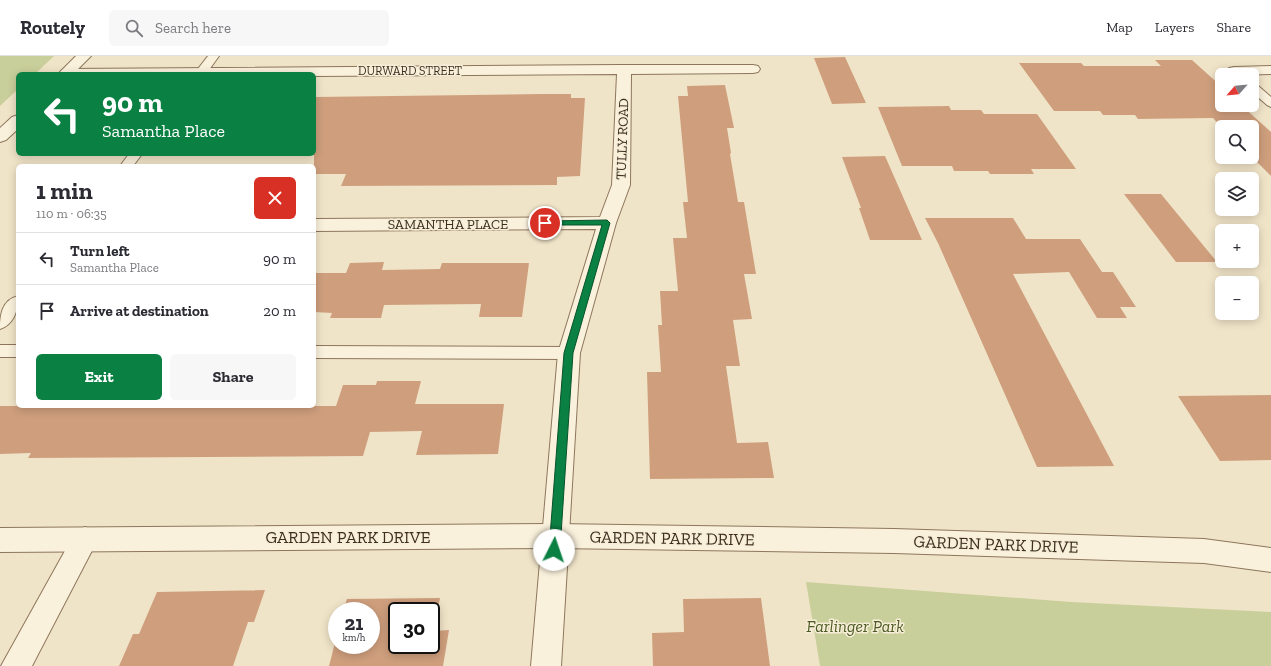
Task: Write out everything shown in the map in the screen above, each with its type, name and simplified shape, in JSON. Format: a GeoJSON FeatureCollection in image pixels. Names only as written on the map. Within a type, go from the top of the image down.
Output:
{"type":"FeatureCollection","features":[{"type":"Feature","properties":{"kind":"street"},"geometry":{"type":"LineString","coordinates":[[67,72],[84,56]]}},
{"type":"Feature","properties":{"kind":"street","name":"TULLY ROAD"},"geometry":{"type":"LineString","coordinates":[[546,666],[569,353],[607,223],[621,185],[624,69]]}},
{"type":"Feature","properties":{"kind":"street","name":"DURWARD STREET"},"geometry":{"type":"LineString","coordinates":[[307,72],[753,69]]}},
{"type":"Feature","properties":{"kind":"street"},"geometry":{"type":"LineString","coordinates":[[1259,71],[1271,70]]}},
{"type":"Feature","properties":{"kind":"street"},"geometry":{"type":"LineString","coordinates":[[0,137],[16,122]]}},
{"type":"Feature","properties":{"kind":"street","name":"SAMANTHA PLACE"},"geometry":{"type":"LineString","coordinates":[[316,225],[607,223]]}},
{"type":"Feature","properties":{"kind":"street","name":"GARDEN PARK DRIVE"},"geometry":{"type":"LineString","coordinates":[[0,540],[555,536],[953,542],[1204,551],[1271,560]]}},
{"type":"Feature","properties":{"kind":"street"},"geometry":{"type":"LineString","coordinates":[[16,666],[84,539]]}},
{"type":"Feature","properties":{"kind":"lane"},"geometry":{"type":"LineString","coordinates":[[202,72],[214,56]]}},
{"type":"Feature","properties":{"kind":"lane"},"geometry":{"type":"LineString","coordinates":[[1259,92],[1271,103]]}},
{"type":"Feature","properties":{"kind":"lane"},"geometry":{"type":"LineString","coordinates":[[128,164],[134,156]]}},
{"type":"Feature","properties":{"kind":"lane"},"geometry":{"type":"LineString","coordinates":[[0,323],[16,303]]}},
{"type":"Feature","properties":{"kind":"lane"},"geometry":{"type":"LineString","coordinates":[[0,351],[16,351]]}},
{"type":"Feature","properties":{"kind":"lane"},"geometry":{"type":"LineString","coordinates":[[316,352],[569,353]]}},
{"type":"Feature","properties":{"kind":"green space"},"geometry":{"type":"Polygon","coordinates":[[[0,56],[54,56],[37,72],[16,72],[16,91],[0,106],[0,56]]]}},
{"type":"Feature","properties":{"kind":"green space","name":"Farlinger Park"},"geometry":{"type":"Polygon","coordinates":[[[806,582],[1071,602],[1271,612],[1271,666],[820,666],[806,582]]]}},
{"type":"Feature","properties":{"kind":"building"},"geometry":{"type":"Polygon","coordinates":[[[845,57],[866,103],[832,104],[814,58],[845,57]]]}},
{"type":"Feature","properties":{"kind":"building"},"geometry":{"type":"Polygon","coordinates":[[[1155,60],[1192,60],[1215,81],[1215,112],[1249,112],[1258,120],[1215,120],[1213,118],[1138,119],[1135,115],[1103,115],[1100,111],[1054,111],[1019,63],[1081,63],[1084,66],[1161,66],[1155,60]]]}},
{"type":"Feature","properties":{"kind":"building"},"geometry":{"type":"Polygon","coordinates":[[[725,85],[734,128],[727,128],[730,154],[738,202],[744,202],[756,274],[744,274],[752,319],[733,320],[740,366],[726,366],[737,443],[768,442],[774,478],[650,479],[647,372],[661,372],[658,325],[662,325],[660,291],[678,291],[673,238],[687,238],[683,202],[688,202],[678,96],[688,96],[687,86],[725,85]]]}},
{"type":"Feature","properties":{"kind":"building"},"geometry":{"type":"Polygon","coordinates":[[[571,94],[571,98],[585,98],[580,176],[557,177],[557,185],[341,186],[346,174],[316,174],[314,156],[316,156],[316,97],[571,94]]]}},
{"type":"Feature","properties":{"kind":"building"},"geometry":{"type":"Polygon","coordinates":[[[949,106],[951,110],[981,110],[984,114],[1037,114],[1076,169],[1031,169],[1034,174],[990,174],[988,171],[954,171],[952,166],[902,166],[878,107],[949,106]]]}},
{"type":"Feature","properties":{"kind":"building"},"geometry":{"type":"Polygon","coordinates":[[[1259,121],[1271,132],[1271,176],[1259,164],[1259,121]]]}},
{"type":"Feature","properties":{"kind":"building"},"geometry":{"type":"Polygon","coordinates":[[[885,156],[922,240],[870,240],[859,208],[861,208],[842,157],[885,156]]]}},
{"type":"Feature","properties":{"kind":"building"},"geometry":{"type":"Polygon","coordinates":[[[1124,194],[1161,194],[1215,260],[1215,262],[1176,262],[1124,194]]]}},
{"type":"Feature","properties":{"kind":"building"},"geometry":{"type":"Polygon","coordinates":[[[925,218],[1013,218],[1026,239],[1080,239],[1102,272],[1113,272],[1136,307],[1120,307],[1127,318],[1097,318],[1069,272],[1013,274],[1114,466],[1037,467],[938,243],[925,218]]]}},
{"type":"Feature","properties":{"kind":"building"},"geometry":{"type":"Polygon","coordinates":[[[384,262],[382,270],[440,269],[442,263],[529,263],[522,317],[479,317],[481,304],[384,305],[381,318],[330,318],[332,313],[316,312],[316,273],[346,273],[350,263],[384,262]]]}},
{"type":"Feature","properties":{"kind":"building"},"geometry":{"type":"Polygon","coordinates":[[[377,381],[421,381],[415,404],[504,404],[498,454],[416,455],[422,431],[370,432],[363,456],[28,458],[31,453],[0,454],[0,406],[16,406],[16,408],[316,408],[316,406],[336,406],[343,385],[376,385],[377,381]]]}},
{"type":"Feature","properties":{"kind":"building"},"geometry":{"type":"Polygon","coordinates":[[[1271,395],[1271,460],[1220,461],[1178,396],[1271,395]]]}},
{"type":"Feature","properties":{"kind":"building"},"geometry":{"type":"Polygon","coordinates":[[[265,590],[254,622],[248,622],[233,666],[119,666],[133,634],[139,634],[157,592],[265,590]]]}},
{"type":"Feature","properties":{"kind":"building"},"geometry":{"type":"Polygon","coordinates":[[[440,598],[439,602],[388,602],[388,654],[440,654],[440,631],[449,630],[443,666],[329,666],[332,654],[380,654],[380,602],[346,602],[347,599],[440,598]]]}},
{"type":"Feature","properties":{"kind":"building"},"geometry":{"type":"Polygon","coordinates":[[[761,598],[770,666],[653,666],[652,633],[684,632],[683,599],[761,598]]]}},
{"type":"Feature","properties":{"kind":"route"},"geometry":{"type":"LineString","coordinates":[[545,223],[607,223],[569,353],[554,550]]}}]}
